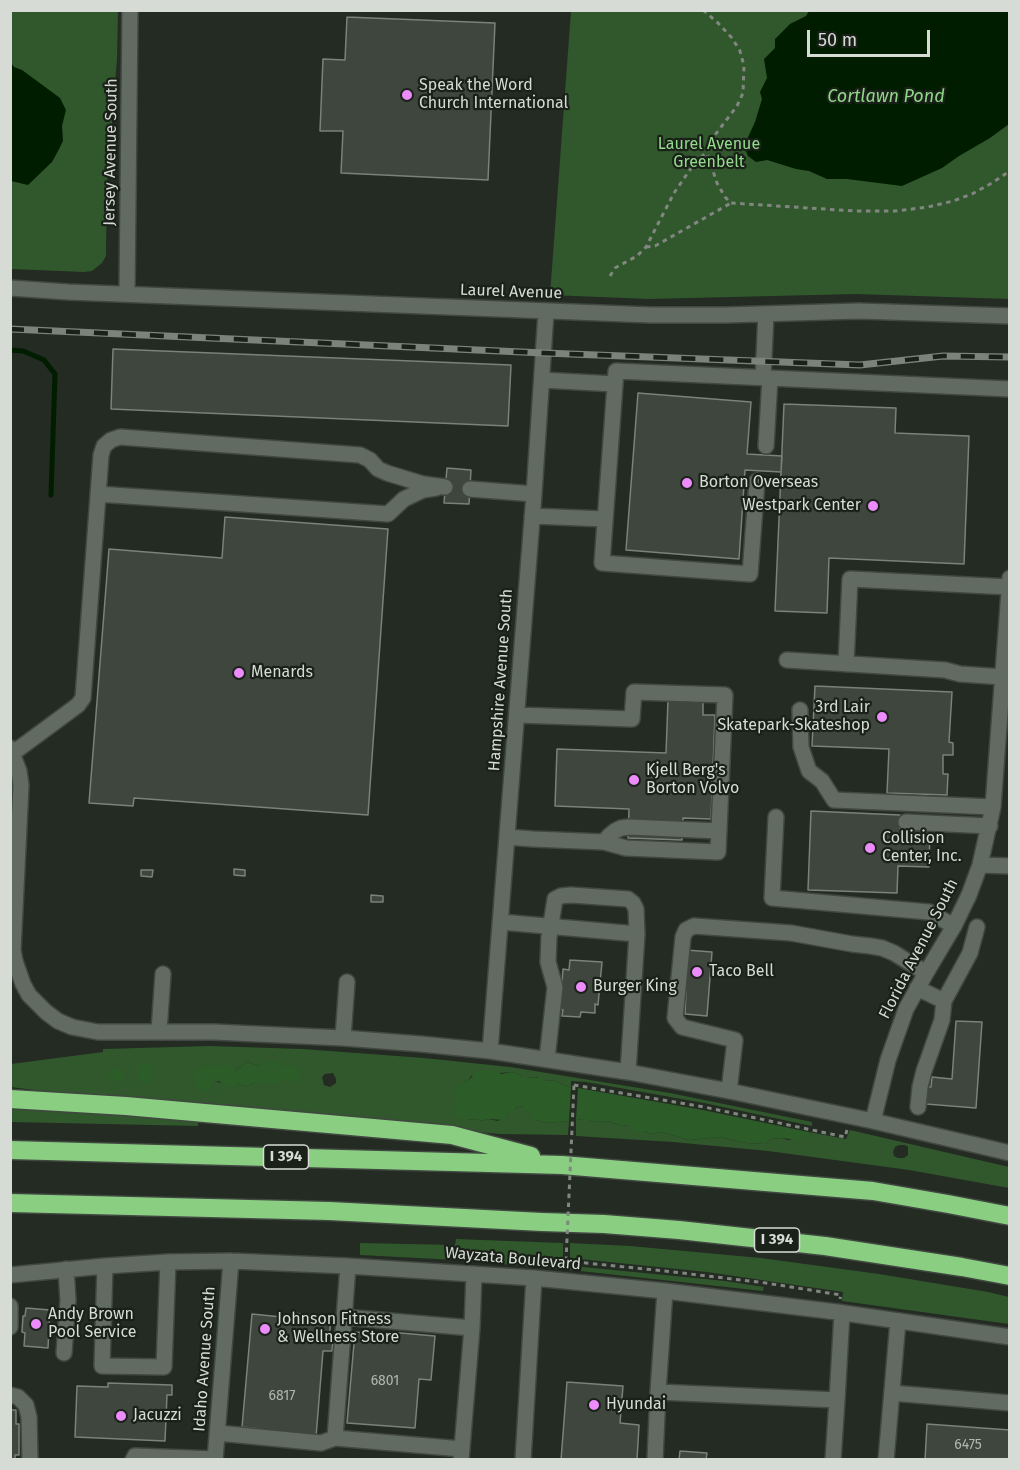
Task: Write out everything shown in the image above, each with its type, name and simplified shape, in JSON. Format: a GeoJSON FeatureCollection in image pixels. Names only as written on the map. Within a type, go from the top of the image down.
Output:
{"type":"FeatureCollection","features":[{"type":"Feature","properties":{"kind":"highway"},"geometry":{"type":"LineString","coordinates":[[10,1099],[126,1106],[452,1136],[562,1165]]}},
{"type":"Feature","properties":{"kind":"highway","name":"I 394"},"geometry":{"type":"LineString","coordinates":[[10,1150],[562,1165],[873,1191],[1010,1216]]}},
{"type":"Feature","properties":{"kind":"highway","name":"I 394"},"geometry":{"type":"LineString","coordinates":[[10,1203],[329,1211],[604,1224],[825,1246],[1010,1276]]}},
{"type":"Feature","properties":{"kind":"street","name":"Jersey Avenue South"},"geometry":{"type":"LineString","coordinates":[[127,294],[130,10]]}},
{"type":"Feature","properties":{"kind":"street","name":"Laurel Avenue"},"geometry":{"type":"LineString","coordinates":[[10,288],[651,315],[859,311],[1010,316]]}},
{"type":"Feature","properties":{"kind":"street","name":"Hampshire Avenue South"},"geometry":{"type":"LineString","coordinates":[[490,1051],[543,380],[546,312]]}},
{"type":"Feature","properties":{"kind":"street"},"geometry":{"type":"LineString","coordinates":[[766,314],[766,446]]}},
{"type":"Feature","properties":{"kind":"street"},"geometry":{"type":"LineString","coordinates":[[757,481],[750,574],[602,563],[616,371],[1010,389]]}},
{"type":"Feature","properties":{"kind":"street"},"geometry":{"type":"LineString","coordinates":[[543,380],[615,384]]}},
{"type":"Feature","properties":{"kind":"street"},"geometry":{"type":"LineString","coordinates":[[98,494],[388,514],[404,499],[423,490],[445,487],[423,484],[387,473],[378,469],[360,454],[120,437],[104,446],[101,455],[98,494],[83,698],[78,705],[12,751],[21,785],[16,803],[13,950],[23,984],[29,995],[46,1012],[72,1027],[98,1032],[235,1032],[342,1038],[422,1044],[547,1059],[729,1091],[873,1121],[1010,1154]]}},
{"type":"Feature","properties":{"kind":"street"},"geometry":{"type":"LineString","coordinates":[[470,489],[534,494]]}},
{"type":"Feature","properties":{"kind":"street"},"geometry":{"type":"LineString","coordinates":[[532,516],[605,519]]}},
{"type":"Feature","properties":{"kind":"street","name":"Florida Avenue South"},"geometry":{"type":"LineString","coordinates":[[873,1121],[888,1060],[906,1009],[954,926],[969,895],[990,826],[1005,680],[1010,578]]}},
{"type":"Feature","properties":{"kind":"street"},"geometry":{"type":"LineString","coordinates":[[846,664],[850,579],[1009,586]]}},
{"type":"Feature","properties":{"kind":"street"},"geometry":{"type":"LineString","coordinates":[[787,660],[945,670],[1005,680]]}},
{"type":"Feature","properties":{"kind":"street"},"geometry":{"type":"LineString","coordinates":[[507,837],[604,842],[626,848],[718,852],[725,695],[634,692],[632,719],[517,715]]}},
{"type":"Feature","properties":{"kind":"street"},"geometry":{"type":"LineString","coordinates":[[800,710],[801,747],[809,771],[822,782],[834,800],[993,807]]}},
{"type":"Feature","properties":{"kind":"street"},"geometry":{"type":"LineString","coordinates":[[776,817],[772,898],[929,912],[954,926]]}},
{"type":"Feature","properties":{"kind":"street"},"geometry":{"type":"LineString","coordinates":[[906,822],[990,826]]}},
{"type":"Feature","properties":{"kind":"street"},"geometry":{"type":"LineString","coordinates":[[980,865],[1010,866]]}},
{"type":"Feature","properties":{"kind":"street"},"geometry":{"type":"LineString","coordinates":[[547,1059],[555,987],[548,962],[550,927],[555,899],[571,895],[628,899],[636,909],[637,934],[628,1072]]}},
{"type":"Feature","properties":{"kind":"street"},"geometry":{"type":"LineString","coordinates":[[501,922],[637,934]]}},
{"type":"Feature","properties":{"kind":"street"},"geometry":{"type":"LineString","coordinates":[[729,1091],[735,1040],[682,1027],[675,1018],[683,937],[686,930],[694,926],[791,933],[882,948],[926,973]]}},
{"type":"Feature","properties":{"kind":"street"},"geometry":{"type":"LineString","coordinates":[[918,1107],[920,1087],[942,1020],[944,1001],[970,953],[977,927]]}},
{"type":"Feature","properties":{"kind":"street"},"geometry":{"type":"LineString","coordinates":[[159,1031],[163,974]]}},
{"type":"Feature","properties":{"kind":"street"},"geometry":{"type":"LineString","coordinates":[[342,1038],[347,982]]}},
{"type":"Feature","properties":{"kind":"street"},"geometry":{"type":"LineString","coordinates":[[917,988],[944,1001]]}},
{"type":"Feature","properties":{"kind":"street","name":"Wayzata Boulevard"},"geometry":{"type":"LineString","coordinates":[[10,1275],[168,1262],[231,1261],[348,1266],[534,1278],[665,1291],[1010,1336]]}},
{"type":"Feature","properties":{"kind":"street","name":"Idaho Avenue South"},"geometry":{"type":"LineString","coordinates":[[215,1459],[231,1261]]}},
{"type":"Feature","properties":{"kind":"street"},"geometry":{"type":"LineString","coordinates":[[105,1266],[102,1366],[164,1367],[168,1262]]}},
{"type":"Feature","properties":{"kind":"street"},"geometry":{"type":"LineString","coordinates":[[335,1438],[348,1266]]}},
{"type":"Feature","properties":{"kind":"street"},"geometry":{"type":"LineString","coordinates":[[64,1353],[68,1300],[66,1269]]}},
{"type":"Feature","properties":{"kind":"street"},"geometry":{"type":"LineString","coordinates":[[218,1433],[321,1443],[335,1438],[461,1454],[472,1328],[474,1274]]}},
{"type":"Feature","properties":{"kind":"street"},"geometry":{"type":"LineString","coordinates":[[523,1460],[534,1278]]}},
{"type":"Feature","properties":{"kind":"street"},"geometry":{"type":"LineString","coordinates":[[655,1460],[665,1291]]}},
{"type":"Feature","properties":{"kind":"street"},"geometry":{"type":"LineString","coordinates":[[10,1306],[10,1327]]}},
{"type":"Feature","properties":{"kind":"street"},"geometry":{"type":"LineString","coordinates":[[833,1460],[842,1313]]}},
{"type":"Feature","properties":{"kind":"street"},"geometry":{"type":"LineString","coordinates":[[344,1317],[472,1328]]}},
{"type":"Feature","properties":{"kind":"street"},"geometry":{"type":"LineString","coordinates":[[886,1460],[898,1321]]}},
{"type":"Feature","properties":{"kind":"street"},"geometry":{"type":"LineString","coordinates":[[658,1392],[837,1400]]}},
{"type":"Feature","properties":{"kind":"street"},"geometry":{"type":"LineString","coordinates":[[892,1393],[1010,1403]]}},
{"type":"Feature","properties":{"kind":"street"},"geometry":{"type":"LineString","coordinates":[[10,1395],[18,1397],[26,1405],[29,1417],[30,1460]]}},
{"type":"Feature","properties":{"kind":"street"},"geometry":{"type":"LineString","coordinates":[[133,1460],[135,1456],[215,1459]]}},
{"type":"Feature","properties":{"kind":"path"},"geometry":{"type":"LineString","coordinates":[[610,276],[615,268],[637,256],[646,248],[675,193],[696,161],[707,153],[715,135],[737,106],[743,93],[744,66],[740,51],[732,38],[703,10]]}},
{"type":"Feature","properties":{"kind":"path"},"geometry":{"type":"LineString","coordinates":[[707,153],[717,183],[724,197],[732,203]]}},
{"type":"Feature","properties":{"kind":"path"},"geometry":{"type":"LineString","coordinates":[[646,248],[655,246],[732,203],[855,211],[896,211],[953,201],[972,194],[1010,171]]}},
{"type":"Feature","properties":{"kind":"path"},"geometry":{"type":"LineString","coordinates":[[766,1283],[566,1261],[574,1084],[704,1107],[819,1131]]}},
{"type":"Feature","properties":{"kind":"green space"},"geometry":{"type":"Polygon","coordinates":[[[11,11],[118,11],[117,59],[107,183],[106,256],[102,263],[92,271],[11,269],[11,11]]]}},
{"type":"Feature","properties":{"kind":"green space","name":"Laurel Avenue Greenbelt"},"geometry":{"type":"Polygon","coordinates":[[[571,11],[1009,11],[1009,299],[856,294],[649,299],[550,295],[571,11]]]}},
{"type":"Feature","properties":{"kind":"green space"},"geometry":{"type":"Polygon","coordinates":[[[210,1046],[303,1049],[510,1067],[670,1093],[812,1122],[812,1126],[704,1103],[586,1082],[571,1081],[571,1088],[555,1081],[537,1077],[522,1077],[510,1072],[471,1076],[464,1082],[458,1100],[468,1120],[498,1121],[515,1108],[523,1106],[537,1120],[546,1123],[569,1121],[568,1135],[500,1134],[11,1087],[11,1064],[103,1052],[103,1049],[210,1046]],[[247,1062],[214,1082],[237,1083],[245,1087],[254,1083],[279,1083],[286,1067],[260,1066],[247,1062]],[[333,1073],[322,1077],[324,1085],[330,1087],[336,1083],[333,1073]]]}},
{"type":"Feature","properties":{"kind":"green space"},"geometry":{"type":"Polygon","coordinates":[[[247,1062],[260,1066],[266,1062],[278,1062],[286,1067],[292,1065],[298,1067],[301,1073],[296,1083],[285,1079],[279,1083],[254,1083],[245,1087],[237,1083],[231,1088],[220,1081],[214,1082],[210,1091],[196,1086],[192,1079],[194,1073],[201,1067],[209,1065],[217,1068],[228,1064],[235,1071],[247,1062]]]}},
{"type":"Feature","properties":{"kind":"green space"},"geometry":{"type":"Polygon","coordinates":[[[148,1063],[154,1067],[155,1072],[153,1079],[145,1084],[137,1076],[137,1068],[148,1063]]]}},
{"type":"Feature","properties":{"kind":"green space"},"geometry":{"type":"Polygon","coordinates":[[[116,1068],[122,1070],[123,1073],[123,1079],[119,1082],[108,1075],[110,1070],[116,1068]]]}},
{"type":"Feature","properties":{"kind":"green space"},"geometry":{"type":"Polygon","coordinates":[[[488,1070],[501,1074],[510,1072],[522,1077],[542,1077],[544,1080],[555,1081],[571,1088],[569,1121],[546,1123],[534,1121],[523,1106],[515,1108],[507,1114],[504,1120],[459,1119],[452,1112],[458,1100],[456,1088],[469,1080],[477,1071],[488,1070]]]}},
{"type":"Feature","properties":{"kind":"green space"},"geometry":{"type":"Polygon","coordinates":[[[578,1088],[703,1110],[809,1132],[811,1135],[798,1140],[770,1139],[766,1144],[747,1143],[720,1137],[689,1140],[661,1132],[637,1133],[629,1125],[576,1119],[578,1088]]]}},
{"type":"Feature","properties":{"kind":"green space"},"geometry":{"type":"Polygon","coordinates":[[[11,1109],[65,1110],[198,1119],[198,1126],[11,1122],[11,1109]]]}},
{"type":"Feature","properties":{"kind":"green space"},"geometry":{"type":"Polygon","coordinates":[[[576,1119],[594,1122],[608,1121],[622,1126],[629,1125],[651,1134],[661,1132],[689,1140],[720,1137],[747,1143],[766,1144],[770,1139],[788,1140],[811,1135],[809,1132],[846,1139],[850,1130],[1009,1167],[1009,1188],[909,1170],[768,1151],[576,1136],[576,1119]],[[905,1145],[895,1147],[894,1156],[904,1158],[908,1155],[908,1147],[905,1145]]]}},
{"type":"Feature","properties":{"kind":"green space"},"geometry":{"type":"Polygon","coordinates":[[[456,1239],[563,1243],[563,1265],[764,1287],[763,1291],[580,1271],[456,1260],[360,1255],[360,1243],[455,1245],[456,1239]]]}},
{"type":"Feature","properties":{"kind":"green space"},"geometry":{"type":"Polygon","coordinates":[[[570,1243],[761,1258],[988,1292],[1009,1297],[1009,1324],[842,1301],[843,1292],[707,1272],[570,1258],[570,1243]]]}},
{"type":"Feature","properties":{"kind":"water","name":"Cortlawn Pond"},"geometry":{"type":"Polygon","coordinates":[[[809,11],[1009,11],[1009,124],[942,168],[902,186],[847,179],[827,179],[809,171],[767,160],[756,162],[748,156],[744,146],[755,122],[762,99],[760,92],[767,78],[764,59],[775,48],[775,39],[790,24],[806,16],[809,11]]]}},
{"type":"Feature","properties":{"kind":"water"},"geometry":{"type":"Polygon","coordinates":[[[10,61],[14,67],[22,70],[60,98],[66,110],[62,126],[63,141],[58,151],[52,162],[28,185],[11,181],[10,61]]]}},
{"type":"Feature","properties":{"kind":"building","name":"Speak the Word Church International"},"geometry":{"type":"Polygon","coordinates":[[[347,17],[495,23],[488,180],[341,173],[343,131],[320,131],[323,59],[345,60],[347,17]]]}},
{"type":"Feature","properties":{"kind":"building"},"geometry":{"type":"Polygon","coordinates":[[[113,349],[511,365],[508,426],[111,409],[113,349]]]}},
{"type":"Feature","properties":{"kind":"building","name":"Borton Overseas"},"geometry":{"type":"Polygon","coordinates":[[[638,393],[751,402],[747,454],[782,456],[781,472],[745,470],[739,559],[626,550],[638,393]]]}},
{"type":"Feature","properties":{"kind":"building","name":"Westpark Center"},"geometry":{"type":"Polygon","coordinates":[[[784,404],[896,408],[895,433],[969,436],[964,564],[829,558],[827,613],[775,611],[784,404]]]}},
{"type":"Feature","properties":{"kind":"building"},"geometry":{"type":"Polygon","coordinates":[[[447,468],[471,470],[469,504],[444,503],[447,468]]]}},
{"type":"Feature","properties":{"kind":"building","name":"Menards"},"geometry":{"type":"Polygon","coordinates":[[[225,517],[388,529],[368,815],[134,798],[133,806],[89,803],[109,549],[222,558],[225,517]]]}},
{"type":"Feature","properties":{"kind":"building","name":"3rd Lair Skatepark-Skateshop"},"geometry":{"type":"Polygon","coordinates":[[[815,686],[952,692],[949,742],[953,743],[953,755],[943,755],[943,774],[948,774],[947,795],[887,793],[889,749],[812,746],[815,686]]]}},
{"type":"Feature","properties":{"kind":"building","name":"Kjell Berg's Borton Volvo"},"geometry":{"type":"Polygon","coordinates":[[[668,700],[703,702],[703,715],[715,715],[711,819],[683,818],[682,840],[628,838],[629,809],[555,806],[557,749],[666,753],[668,700]]]}},
{"type":"Feature","properties":{"kind":"building","name":"Collision Center, Inc."},"geometry":{"type":"Polygon","coordinates":[[[811,811],[900,815],[900,829],[930,830],[929,867],[898,866],[897,893],[808,890],[811,811]]]}},
{"type":"Feature","properties":{"kind":"building"},"geometry":{"type":"Polygon","coordinates":[[[234,869],[245,870],[245,876],[234,875],[234,869]]]}},
{"type":"Feature","properties":{"kind":"building"},"geometry":{"type":"Polygon","coordinates":[[[141,870],[153,870],[152,877],[141,876],[141,870]]]}},
{"type":"Feature","properties":{"kind":"building"},"geometry":{"type":"Polygon","coordinates":[[[371,895],[383,896],[383,902],[371,902],[371,895]]]}},
{"type":"Feature","properties":{"kind":"building","name":"Taco Bell"},"geometry":{"type":"Polygon","coordinates":[[[686,950],[712,952],[707,1016],[685,1014],[686,991],[683,991],[686,950]]]}},
{"type":"Feature","properties":{"kind":"building","name":"Burger King"},"geometry":{"type":"Polygon","coordinates":[[[570,960],[602,962],[598,1005],[595,1004],[595,1013],[581,1012],[580,1017],[562,1016],[563,1010],[560,1009],[563,969],[569,970],[570,960]]]}},
{"type":"Feature","properties":{"kind":"building"},"geometry":{"type":"Polygon","coordinates":[[[956,1021],[982,1022],[976,1108],[926,1104],[927,1087],[931,1087],[932,1077],[952,1079],[956,1021]]]}},
{"type":"Feature","properties":{"kind":"building","name":"Andy Brown Pool Service"},"geometry":{"type":"Polygon","coordinates":[[[26,1308],[50,1310],[48,1348],[24,1346],[25,1333],[22,1332],[26,1308]]]}},
{"type":"Feature","properties":{"kind":"building"},"geometry":{"type":"Polygon","coordinates":[[[293,1313],[331,1317],[329,1340],[333,1340],[332,1351],[323,1351],[316,1437],[260,1432],[261,1429],[242,1427],[252,1314],[292,1318],[293,1313]]]}},
{"type":"Feature","properties":{"kind":"building"},"geometry":{"type":"Polygon","coordinates":[[[355,1332],[435,1336],[431,1380],[419,1379],[415,1428],[347,1423],[355,1332]]]}},
{"type":"Feature","properties":{"kind":"building","name":"Hyundai"},"geometry":{"type":"Polygon","coordinates":[[[567,1382],[623,1386],[620,1423],[639,1425],[637,1460],[561,1460],[567,1382]]]}},
{"type":"Feature","properties":{"kind":"building","name":"Jacuzzi"},"geometry":{"type":"Polygon","coordinates":[[[108,1383],[172,1385],[172,1395],[167,1395],[165,1441],[75,1437],[77,1386],[108,1387],[108,1383]]]}},
{"type":"Feature","properties":{"kind":"building"},"geometry":{"type":"Polygon","coordinates":[[[10,1410],[16,1410],[16,1424],[19,1424],[19,1455],[15,1455],[15,1460],[10,1460],[10,1410]]]}},
{"type":"Feature","properties":{"kind":"building"},"geometry":{"type":"Polygon","coordinates":[[[927,1424],[1010,1430],[1010,1460],[925,1460],[927,1424]]]}},
{"type":"Feature","properties":{"kind":"building"},"geometry":{"type":"Polygon","coordinates":[[[680,1451],[707,1453],[706,1460],[679,1460],[680,1451]]]}},
{"type":"Feature","properties":{"kind":"waterway"},"geometry":{"type":"LineString","coordinates":[[10,350],[23,351],[44,360],[55,374],[51,495]]}},
{"type":"Feature","properties":{"kind":"tunnel"},"geometry":{"type":"LineString","coordinates":[[445,487],[470,489]]}},
{"type":"Feature","properties":{"kind":"railway"},"geometry":{"type":"LineString","coordinates":[[10,329],[860,365],[943,356],[1010,357]]}},
{"type":"Feature","properties":{"kind":"place","name":"Speak the Word Church International"},"geometry":{"type":"Point","coordinates":[407,95]}},
{"type":"Feature","properties":{"kind":"place","name":"Borton Overseas"},"geometry":{"type":"Point","coordinates":[687,483]}},
{"type":"Feature","properties":{"kind":"place","name":"Westpark Center"},"geometry":{"type":"Point","coordinates":[873,506]}},
{"type":"Feature","properties":{"kind":"place","name":"Menards"},"geometry":{"type":"Point","coordinates":[239,673]}},
{"type":"Feature","properties":{"kind":"place","name":"3rd Lair Skatepark-Skateshop"},"geometry":{"type":"Point","coordinates":[882,717]}},
{"type":"Feature","properties":{"kind":"place","name":"Kjell Berg's Borton Volvo"},"geometry":{"type":"Point","coordinates":[634,780]}},
{"type":"Feature","properties":{"kind":"place","name":"Collision Center, Inc."},"geometry":{"type":"Point","coordinates":[870,848]}},
{"type":"Feature","properties":{"kind":"place","name":"Taco Bell"},"geometry":{"type":"Point","coordinates":[697,972]}},
{"type":"Feature","properties":{"kind":"place","name":"Burger King"},"geometry":{"type":"Point","coordinates":[581,987]}},
{"type":"Feature","properties":{"kind":"place","name":"Andy Brown Pool Service"},"geometry":{"type":"Point","coordinates":[36,1324]}},
{"type":"Feature","properties":{"kind":"place","name":"Johnson Fitness & Wellness Store"},"geometry":{"type":"Point","coordinates":[265,1329]}},
{"type":"Feature","properties":{"kind":"place","name":"Hyundai"},"geometry":{"type":"Point","coordinates":[594,1405]}},
{"type":"Feature","properties":{"kind":"place","name":"Jacuzzi"},"geometry":{"type":"Point","coordinates":[121,1416]}}]}
